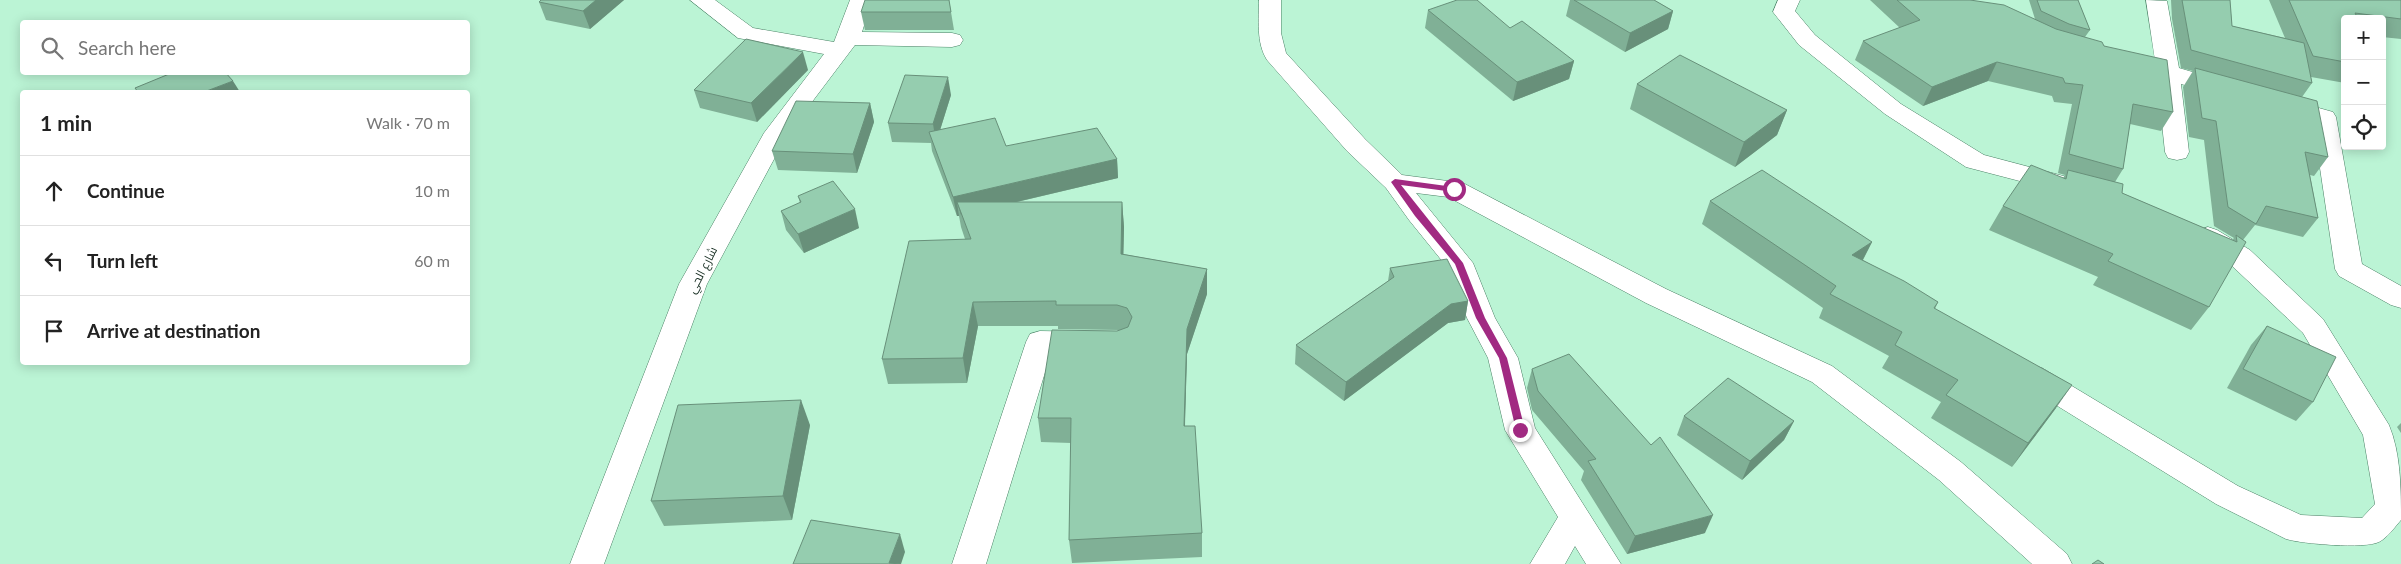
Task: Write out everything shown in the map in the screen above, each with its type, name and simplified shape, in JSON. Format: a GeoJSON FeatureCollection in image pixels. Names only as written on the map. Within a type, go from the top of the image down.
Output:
{"type":"FeatureCollection","features":[{"type":"Feature","properties":{"kind":"street"},"geometry":{"type":"LineString","coordinates":[[701,0],[746,33],[817,48],[845,43],[952,40]]}},
{"type":"Feature","properties":{"kind":"street","name":"شارع الحي"},"geometry":{"type":"LineString","coordinates":[[587,564],[693,284],[776,134],[845,43],[861,0]]}},
{"type":"Feature","properties":{"kind":"street"},"geometry":{"type":"LineString","coordinates":[[1270,0],[1270,33],[1275,55],[1321,103],[1356,145],[1395,182],[1418,214],[1459,263],[1480,318],[1503,358],[1520,430],[1604,564]]}},
{"type":"Feature","properties":{"kind":"street"},"geometry":{"type":"LineString","coordinates":[[1789,0],[1784,12],[1806,40],[1894,109],[1967,156],[1975,161],[2089,192]]}},
{"type":"Feature","properties":{"kind":"street"},"geometry":{"type":"LineString","coordinates":[[2156,1],[2168,72],[2177,152]]}},
{"type":"Feature","properties":{"kind":"street"},"geometry":{"type":"LineString","coordinates":[[2112,56],[2324,117],[2349,269],[2401,298]]}},
{"type":"Feature","properties":{"kind":"street"},"geometry":{"type":"LineString","coordinates":[[1395,182],[1454,189],[1656,296],[1822,374],[1950,471],[2056,564]]}},
{"type":"Feature","properties":{"kind":"street"},"geometry":{"type":"LineString","coordinates":[[2007,362],[2078,403],[2227,496],[2298,529],[2368,532],[2392,508],[2378,434],[2323,342],[2313,326],[2240,257],[2200,231],[2182,224]]}},
{"type":"Feature","properties":{"kind":"street"},"geometry":{"type":"LineString","coordinates":[[969,564],[1040,342],[1118,343]]}},
{"type":"Feature","properties":{"kind":"street"},"geometry":{"type":"LineString","coordinates":[[1547,564],[1575,517]]}},
{"type":"Feature","properties":{"kind":"building"},"geometry":{"type":"Polygon","coordinates":[[[541,0],[596,0],[583,11],[539,2],[541,0]]]}},
{"type":"Feature","properties":{"kind":"building"},"geometry":{"type":"Polygon","coordinates":[[[865,0],[949,0],[951,12],[861,12],[865,0]]]}},
{"type":"Feature","properties":{"kind":"building"},"geometry":{"type":"Polygon","coordinates":[[[1457,0],[1477,0],[1510,28],[1522,21],[1574,61],[1517,82],[1428,10],[1457,0]]]}},
{"type":"Feature","properties":{"kind":"building"},"geometry":{"type":"Polygon","coordinates":[[[1574,0],[1654,0],[1673,11],[1630,33],[1574,0]]]}},
{"type":"Feature","properties":{"kind":"building"},"geometry":{"type":"Polygon","coordinates":[[[1897,0],[1970,0],[2004,5],[2056,29],[2102,42],[2104,46],[2167,60],[2173,112],[2133,104],[2123,169],[2069,154],[2083,85],[2065,83],[2063,78],[1997,62],[1932,87],[1863,41],[1920,20],[1897,0]]]}},
{"type":"Feature","properties":{"kind":"building"},"geometry":{"type":"Polygon","coordinates":[[[2037,0],[2078,0],[2090,30],[2069,24],[2041,11],[2037,0]]]}},
{"type":"Feature","properties":{"kind":"building"},"geometry":{"type":"Polygon","coordinates":[[[2182,0],[2230,0],[2232,26],[2304,43],[2312,83],[2191,50],[2182,0]]]}},
{"type":"Feature","properties":{"kind":"building"},"geometry":{"type":"Polygon","coordinates":[[[2289,0],[2401,0],[2401,19],[2386,17],[2386,15],[2355,13],[2356,15],[2341,15],[2341,61],[2313,56],[2289,0]]]}},
{"type":"Feature","properties":{"kind":"building"},"geometry":{"type":"Polygon","coordinates":[[[746,39],[803,52],[751,103],[694,90],[746,39]]]}},
{"type":"Feature","properties":{"kind":"building"},"geometry":{"type":"Polygon","coordinates":[[[1680,55],[1787,110],[1744,142],[1637,84],[1680,55]]]}},
{"type":"Feature","properties":{"kind":"building"},"geometry":{"type":"Polygon","coordinates":[[[2195,68],[2317,101],[2328,157],[2305,152],[2318,218],[2266,206],[2256,224],[2228,207],[2216,121],[2202,118],[2195,68]]]}},
{"type":"Feature","properties":{"kind":"building"},"geometry":{"type":"Polygon","coordinates":[[[167,75],[228,75],[233,81],[209,90],[136,90],[135,88],[167,75]]]}},
{"type":"Feature","properties":{"kind":"building"},"geometry":{"type":"Polygon","coordinates":[[[905,75],[948,77],[933,124],[888,123],[905,75]]]}},
{"type":"Feature","properties":{"kind":"building"},"geometry":{"type":"Polygon","coordinates":[[[796,101],[870,103],[853,154],[772,151],[796,101]]]}},
{"type":"Feature","properties":{"kind":"building"},"geometry":{"type":"Polygon","coordinates":[[[995,118],[1006,146],[1097,128],[1117,159],[953,197],[929,132],[995,118]]]}},
{"type":"Feature","properties":{"kind":"building"},"geometry":{"type":"Polygon","coordinates":[[[2031,165],[2066,179],[2068,170],[2123,184],[2122,193],[2237,242],[2236,235],[2246,242],[2209,307],[2108,261],[2113,254],[2003,206],[2031,165]]]}},
{"type":"Feature","properties":{"kind":"building"},"geometry":{"type":"Polygon","coordinates":[[[1762,170],[1872,242],[1852,255],[1904,281],[1938,302],[1934,308],[2072,385],[2028,443],[1946,395],[1958,380],[1895,345],[1902,332],[1830,294],[1836,286],[1710,201],[1762,170]]]}},
{"type":"Feature","properties":{"kind":"building"},"geometry":{"type":"Polygon","coordinates":[[[833,181],[855,209],[798,234],[781,211],[801,202],[798,196],[833,181]]]}},
{"type":"Feature","properties":{"kind":"building"},"geometry":{"type":"Polygon","coordinates":[[[957,202],[1122,202],[1121,254],[1207,269],[1187,329],[1184,426],[1195,426],[1202,533],[1069,540],[1071,418],[1038,418],[1052,330],[1117,331],[1128,327],[1132,317],[1127,308],[1117,305],[1056,305],[1056,301],[973,302],[963,358],[882,359],[909,241],[971,239],[957,202]]]}},
{"type":"Feature","properties":{"kind":"building"},"geometry":{"type":"Polygon","coordinates":[[[1447,259],[1468,301],[1451,304],[1346,382],[1296,345],[1394,277],[1390,268],[1447,259]]]}},
{"type":"Feature","properties":{"kind":"building"},"geometry":{"type":"Polygon","coordinates":[[[2267,326],[2336,357],[2313,402],[2243,369],[2267,326]]]}},
{"type":"Feature","properties":{"kind":"building"},"geometry":{"type":"Polygon","coordinates":[[[1569,354],[1651,445],[1660,437],[1713,515],[1635,536],[1588,461],[1596,459],[1538,391],[1532,369],[1569,354]]]}},
{"type":"Feature","properties":{"kind":"building"},"geometry":{"type":"Polygon","coordinates":[[[1728,378],[1794,421],[1750,461],[1684,416],[1728,378]]]}},
{"type":"Feature","properties":{"kind":"building"},"geometry":{"type":"Polygon","coordinates":[[[801,400],[783,496],[651,501],[678,405],[801,400]]]}},
{"type":"Feature","properties":{"kind":"building"},"geometry":{"type":"Polygon","coordinates":[[[811,520],[900,534],[889,563],[901,564],[793,564],[811,520]]]}},
{"type":"Feature","properties":{"kind":"building"},"geometry":{"type":"Polygon","coordinates":[[[2098,560],[2104,564],[2092,564],[2098,560]]]}},
{"type":"Feature","properties":{"kind":"route"},"geometry":{"type":"LineString","coordinates":[[1454,189],[1395,182],[1418,214],[1459,263],[1480,318],[1503,358],[1520,430]]}}]}
